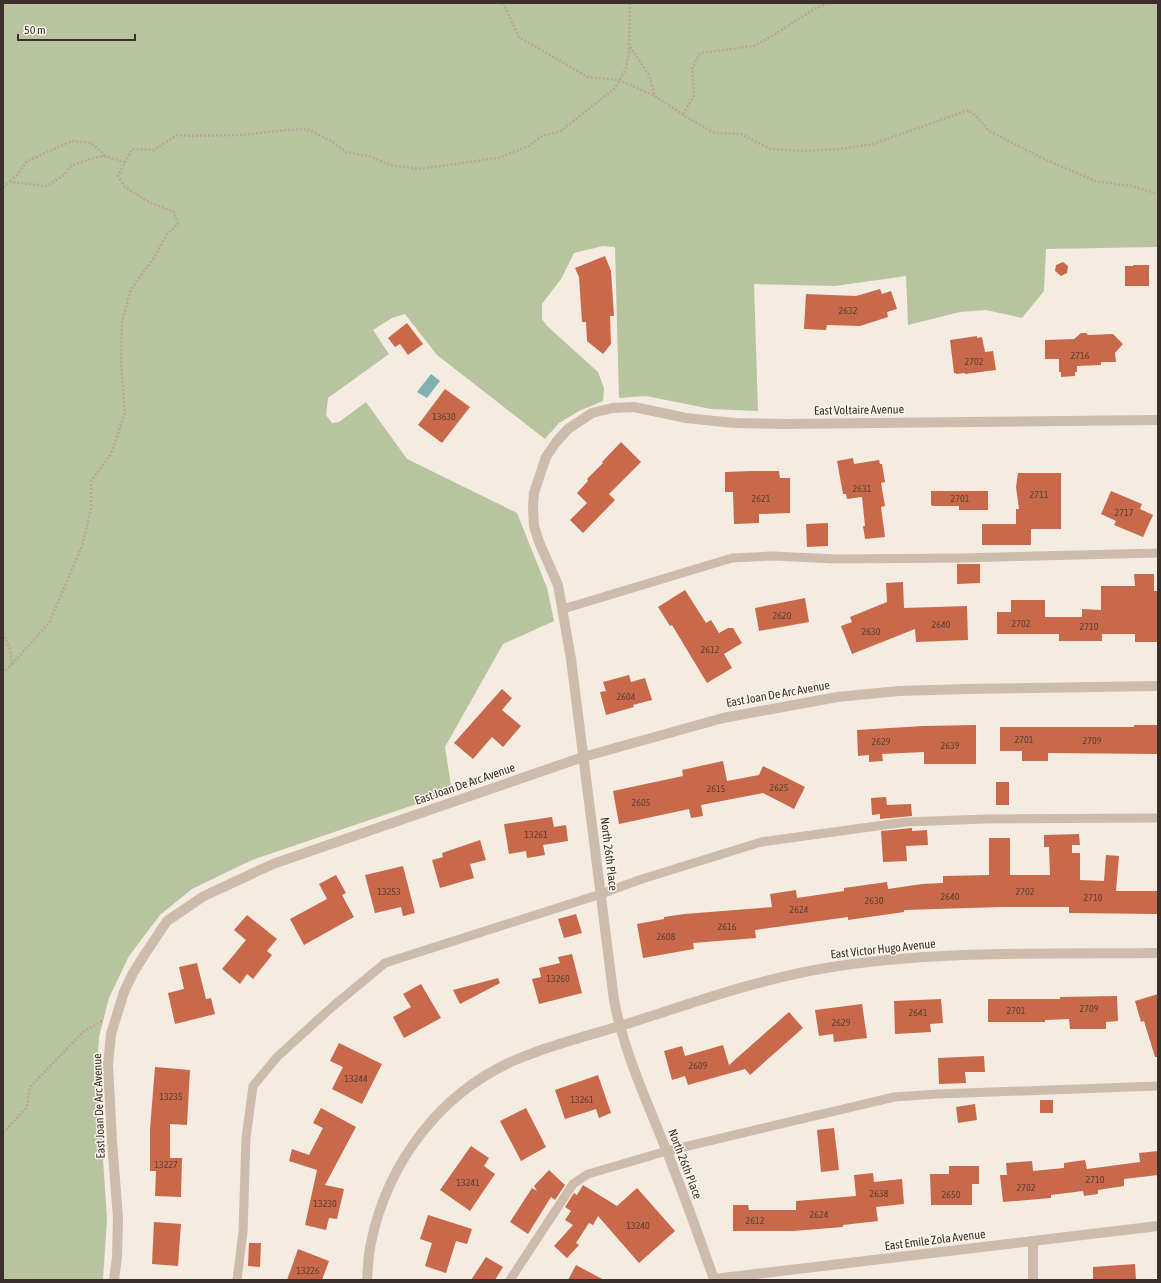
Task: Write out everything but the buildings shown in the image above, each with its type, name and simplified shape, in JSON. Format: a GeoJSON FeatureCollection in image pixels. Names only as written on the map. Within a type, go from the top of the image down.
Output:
{"type":"FeatureCollection","features":[{"type":"Feature","properties":{"kind":"street","name":"East Voltaire Avenue"},"geometry":{"type":"LineString","coordinates":[[568,430],[592,413],[612,408],[634,407],[686,418],[734,423],[783,424],[1158,420]]}},
{"type":"Feature","properties":{"kind":"street","name":"North 26th Place"},"geometry":{"type":"LineString","coordinates":[[568,430],[557,441],[546,457],[534,493],[534,526],[539,542],[558,585],[563,609],[571,659],[614,1000],[619,1026],[630,1060],[667,1151],[714,1280]]}},
{"type":"Feature","properties":{"kind":"street","name":"East Joan De Arc Avenue"},"geometry":{"type":"LineString","coordinates":[[114,1280],[117,1257],[118,1218],[108,1065],[112,1034],[124,992],[133,973],[167,922],[204,896],[273,864],[583,757],[723,718],[837,697],[900,691],[1158,686]]}},
{"type":"Feature","properties":{"kind":"street","name":"East Victor Hugo Avenue"},"geometry":{"type":"LineString","coordinates":[[367,1280],[370,1244],[386,1191],[411,1147],[444,1108],[461,1092],[513,1061],[553,1046],[713,996],[819,970],[912,958],[956,955],[1158,953]]}},
{"type":"Feature","properties":{"kind":"street","name":"East Emile Zola Avenue"},"geometry":{"type":"LineString","coordinates":[[714,1280],[1158,1226]]}},
{"type":"Feature","properties":{"kind":"street"},"geometry":{"type":"LineString","coordinates":[[1033,1241],[1033,1280]]}},
{"type":"Feature","properties":{"kind":"lane"},"geometry":{"type":"LineString","coordinates":[[563,609],[732,558],[773,556],[836,559],[962,558],[1158,553]]}},
{"type":"Feature","properties":{"kind":"lane"},"geometry":{"type":"LineString","coordinates":[[237,1280],[243,1232],[246,1138],[253,1086],[277,1057],[332,1007],[385,963],[601,894],[639,880],[761,842],[906,822],[985,819],[1158,818]]}},
{"type":"Feature","properties":{"kind":"lane"},"geometry":{"type":"LineString","coordinates":[[510,1280],[573,1184],[588,1174],[667,1151],[894,1097],[1158,1086]]}},
{"type":"Feature","properties":{"kind":"path"},"geometry":{"type":"LineString","coordinates":[[502,3],[519,37],[588,77],[619,80],[655,96],[714,133],[741,134],[770,149],[804,151],[840,149],[873,144],[968,110],[978,118],[989,131],[1063,167],[1095,181],[1131,186],[1158,194]]}},
{"type":"Feature","properties":{"kind":"path"},"geometry":{"type":"LineString","coordinates":[[3,673],[49,623],[82,546],[91,509],[91,481],[111,454],[125,413],[121,364],[122,322],[131,289],[154,258],[167,234],[178,224],[174,212],[149,202],[125,187],[118,176],[132,150],[154,150],[177,135],[241,135],[307,129],[331,141],[346,152],[369,156],[390,165],[418,169],[498,158],[528,146],[542,136],[561,131],[615,88],[626,69],[630,46],[630,3]]}},
{"type":"Feature","properties":{"kind":"path"},"geometry":{"type":"LineString","coordinates":[[683,114],[694,96],[692,68],[700,53],[754,46],[816,8],[829,3]]}},
{"type":"Feature","properties":{"kind":"path"},"geometry":{"type":"LineString","coordinates":[[630,46],[649,75],[655,96]]}},
{"type":"Feature","properties":{"kind":"path"},"geometry":{"type":"LineString","coordinates":[[3,187],[18,175],[27,161],[72,141],[91,143],[103,153],[104,156]]}},
{"type":"Feature","properties":{"kind":"path"},"geometry":{"type":"LineString","coordinates":[[10,182],[47,186],[64,175],[71,166],[93,158],[104,156],[125,162]]}},
{"type":"Feature","properties":{"kind":"path"},"geometry":{"type":"LineString","coordinates":[[3,634],[10,649],[12,664]]}},
{"type":"Feature","properties":{"kind":"path"},"geometry":{"type":"LineString","coordinates":[[3,1133],[27,1107],[30,1087],[83,1032],[118,1011]]}},
{"type":"Feature","properties":{"kind":"green space"},"geometry":{"type":"Polygon","coordinates":[[[3,3],[1158,3],[1158,247],[1046,249],[1044,291],[1022,318],[986,310],[960,312],[908,325],[906,276],[835,286],[754,284],[758,411],[711,409],[646,396],[619,398],[615,247],[603,246],[574,253],[561,279],[542,304],[542,319],[547,326],[598,372],[604,388],[603,401],[579,411],[559,423],[545,439],[437,355],[405,314],[392,318],[373,330],[389,354],[328,398],[326,415],[332,423],[339,422],[366,402],[407,459],[517,513],[547,588],[554,621],[503,644],[445,747],[452,792],[252,860],[192,889],[160,915],[129,956],[109,998],[99,1037],[97,1068],[107,1219],[103,1280],[3,1280],[3,3]]]}},
{"type":"Feature","properties":{"kind":"water"},"geometry":{"type":"Polygon","coordinates":[[[431,374],[440,381],[427,398],[417,392],[431,374]]]}}]}
